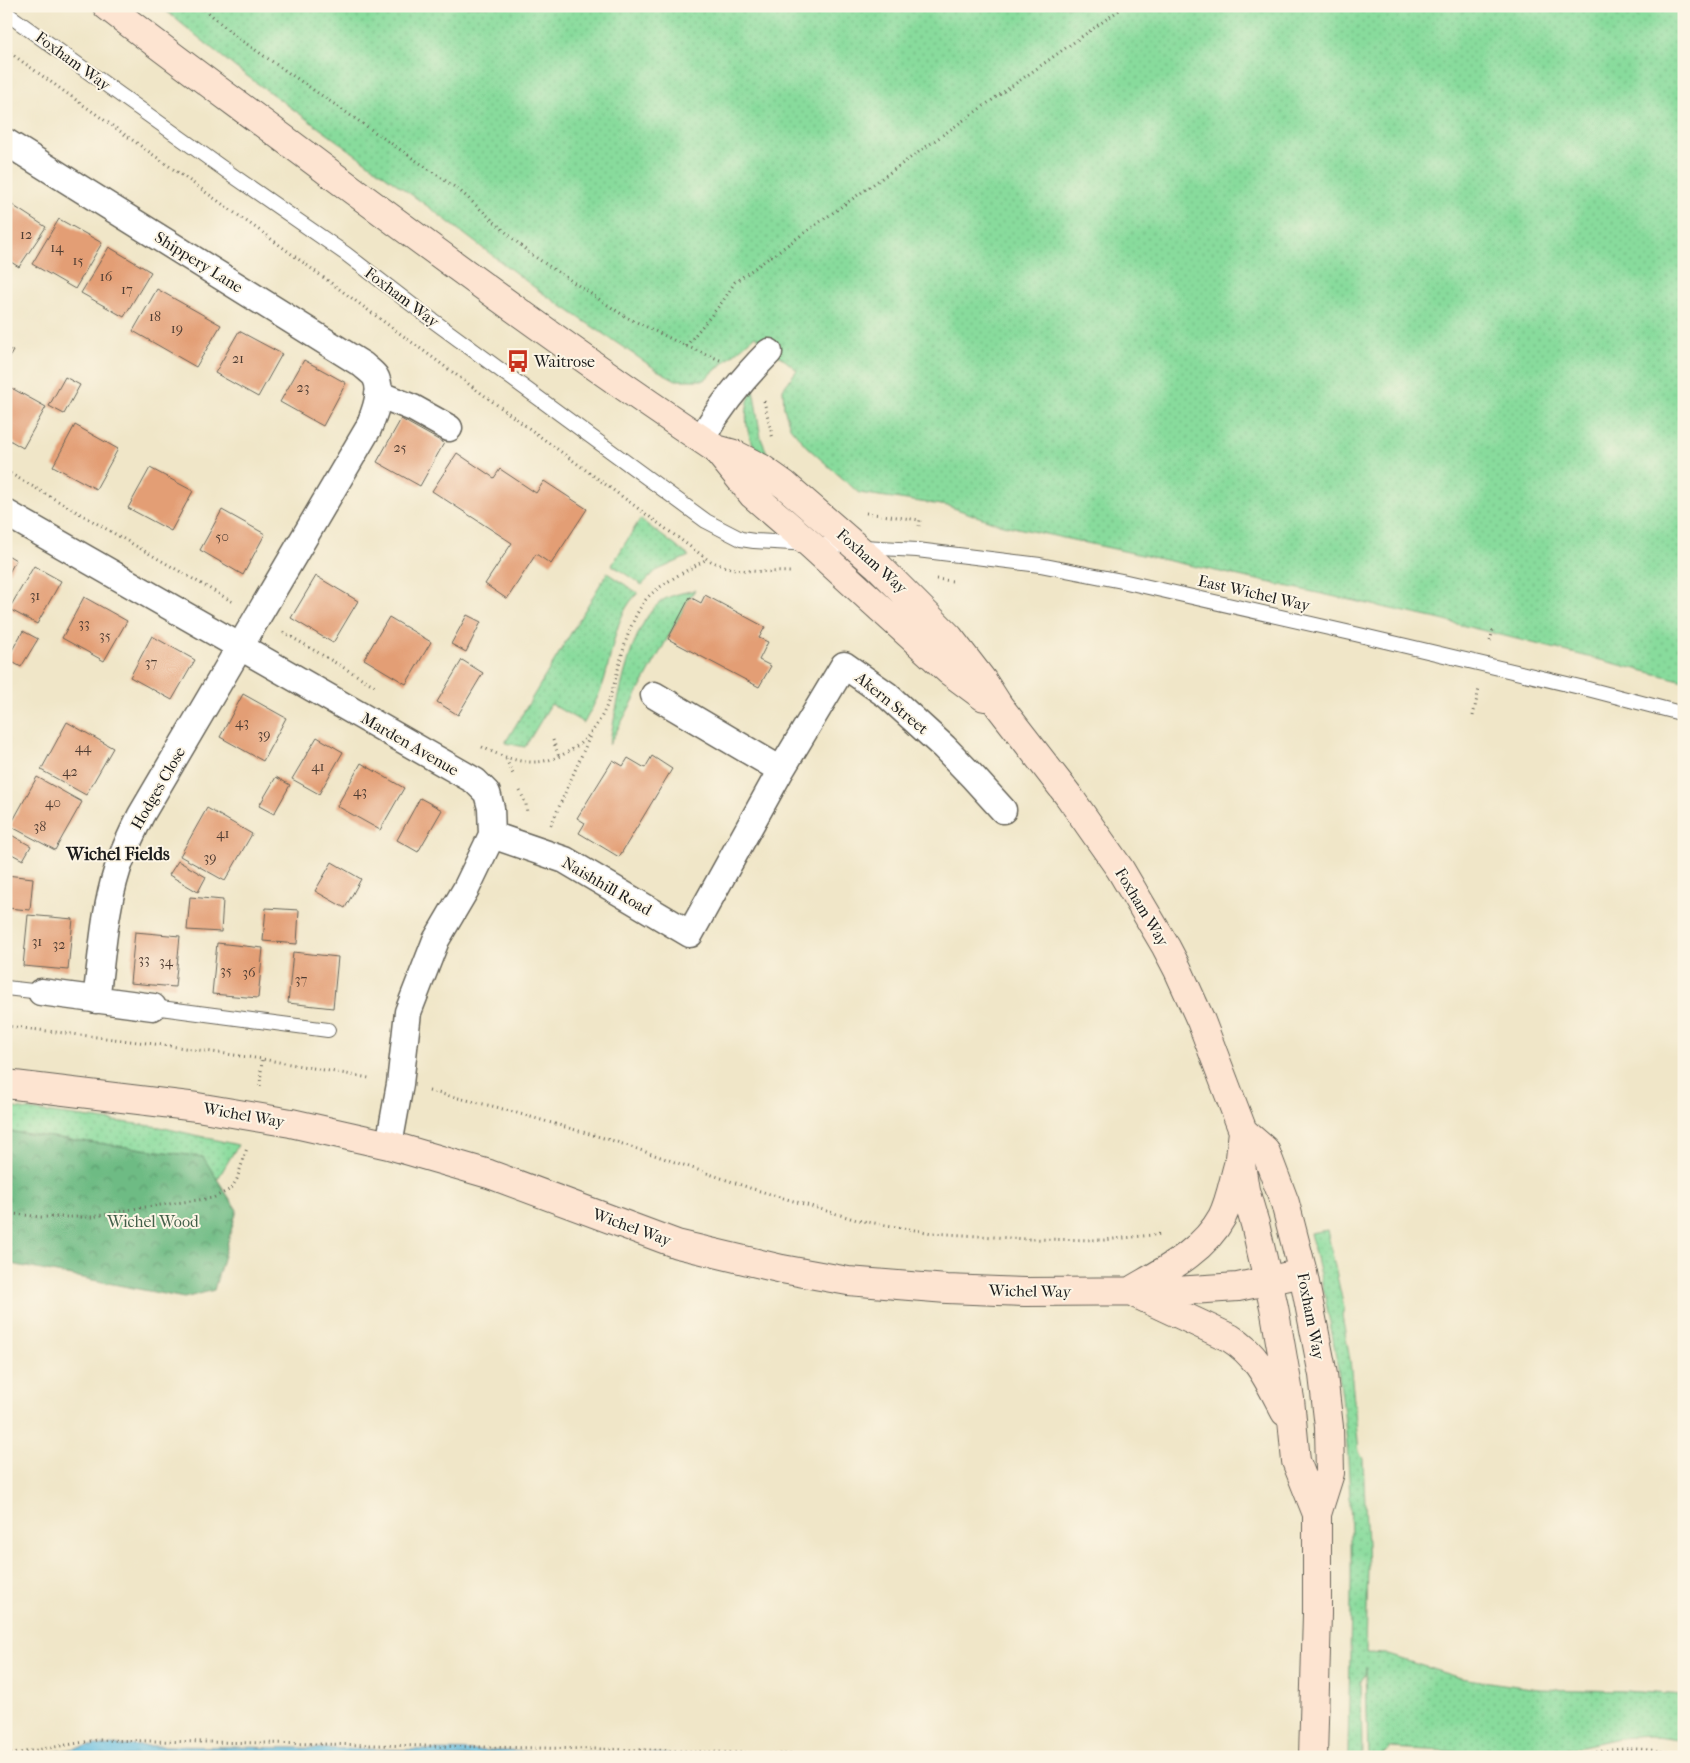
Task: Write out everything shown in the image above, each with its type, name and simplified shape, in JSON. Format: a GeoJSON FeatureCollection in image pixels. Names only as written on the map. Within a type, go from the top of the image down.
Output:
{"type":"FeatureCollection","features":[{"type":"Feature","properties":{"kind":"main road","name":"Foxham Way"},"geometry":{"type":"LineString","coordinates":[[107,6],[482,286],[589,363],[708,444],[734,454],[761,468],[785,485],[856,546],[949,637],[983,681],[999,706],[1068,795],[1120,869],[1166,947],[1201,1021],[1243,1130],[1265,1150],[1276,1174],[1303,1273],[1323,1375],[1329,1427],[1330,1472],[1317,1514],[1317,1614],[1313,1757]]}},
{"type":"Feature","properties":{"kind":"main road","name":"Foxham Way"},"geometry":{"type":"LineString","coordinates":[[708,444],[753,495],[811,544],[949,671],[999,706]]}},
{"type":"Feature","properties":{"kind":"main road","name":"Wichel Way"},"geometry":{"type":"LineString","coordinates":[[6,1084],[197,1107],[258,1117],[390,1145],[489,1174],[677,1244],[782,1269],[848,1281],[947,1289],[1025,1292],[1175,1291],[1238,1287],[1303,1273]]}},
{"type":"Feature","properties":{"kind":"main road","name":"Foxham Way"},"geometry":{"type":"LineString","coordinates":[[1243,1130],[1240,1158],[1245,1190],[1268,1281],[1288,1380],[1296,1461],[1317,1514]]}},
{"type":"Feature","properties":{"kind":"main road"},"geometry":{"type":"LineString","coordinates":[[1130,1291],[1168,1269],[1194,1250],[1214,1230],[1228,1203],[1240,1158]]}},
{"type":"Feature","properties":{"kind":"main road"},"geometry":{"type":"LineString","coordinates":[[1130,1291],[1230,1338],[1242,1346],[1258,1363],[1292,1426]]}},
{"type":"Feature","properties":{"kind":"street","name":"Shippery Lane"},"geometry":{"type":"LineString","coordinates":[[6,142],[363,365],[376,377],[378,394]]}},
{"type":"Feature","properties":{"kind":"street"},"geometry":{"type":"LineString","coordinates":[[708,444],[728,398],[769,352]]}},
{"type":"Feature","properties":{"kind":"street"},"geometry":{"type":"LineString","coordinates":[[240,647],[368,429],[375,412],[378,394],[413,408],[449,428]]}},
{"type":"Feature","properties":{"kind":"street","name":"Marden Avenue"},"geometry":{"type":"LineString","coordinates":[[6,513],[475,781],[487,793],[491,808],[492,834],[466,889],[436,940],[408,1012],[400,1084],[390,1145]]}},
{"type":"Feature","properties":{"kind":"street","name":"Hodges Close"},"geometry":{"type":"LineString","coordinates":[[96,1000],[107,915],[116,872],[128,842],[141,815],[240,647]]}},
{"type":"Feature","properties":{"kind":"street","name":"Akern Street"},"geometry":{"type":"LineString","coordinates":[[690,934],[781,770],[844,665],[887,695],[944,747],[1003,810]]}},
{"type":"Feature","properties":{"kind":"street"},"geometry":{"type":"LineString","coordinates":[[654,695],[781,770]]}},
{"type":"Feature","properties":{"kind":"street","name":"Naishhill Road"},"geometry":{"type":"LineString","coordinates":[[492,834],[565,860],[690,934]]}},
{"type":"Feature","properties":{"kind":"street"},"geometry":{"type":"LineString","coordinates":[[41,992],[153,1007]]}},
{"type":"Feature","properties":{"kind":"lane","name":"Foxham Way"},"geometry":{"type":"LineString","coordinates":[[6,13],[346,254],[424,314],[706,521],[741,539],[768,543],[811,544]]}},
{"type":"Feature","properties":{"kind":"lane","name":"East Wichel Way"},"geometry":{"type":"LineString","coordinates":[[811,544],[916,550],[996,558],[1113,579],[1557,681],[1684,714]]}},
{"type":"Feature","properties":{"kind":"lane"},"geometry":{"type":"LineString","coordinates":[[6,988],[41,992]]}},
{"type":"Feature","properties":{"kind":"lane"},"geometry":{"type":"LineString","coordinates":[[153,1007],[328,1030]]}},
{"type":"Feature","properties":{"kind":"path"},"geometry":{"type":"LineString","coordinates":[[201,6],[235,36],[459,190],[529,253],[626,317],[686,346],[750,372],[761,386],[774,441]]}},
{"type":"Feature","properties":{"kind":"path"},"geometry":{"type":"LineString","coordinates":[[686,346],[723,301],[735,282],[1126,6]]}},
{"type":"Feature","properties":{"kind":"path"},"geometry":{"type":"LineString","coordinates":[[6,50],[271,239],[707,559],[720,566],[734,570],[801,572]]}},
{"type":"Feature","properties":{"kind":"path"},"geometry":{"type":"LineString","coordinates":[[6,471],[383,691]]}},
{"type":"Feature","properties":{"kind":"path"},"geometry":{"type":"LineString","coordinates":[[862,513],[920,520],[919,524]]}},
{"type":"Feature","properties":{"kind":"path"},"geometry":{"type":"LineString","coordinates":[[548,832],[590,735],[603,716],[612,694],[629,629],[645,600],[667,583],[707,559]]}},
{"type":"Feature","properties":{"kind":"path"},"geometry":{"type":"LineString","coordinates":[[475,744],[506,759],[545,762],[576,748],[590,735]]}},
{"type":"Feature","properties":{"kind":"path"},"geometry":{"type":"LineString","coordinates":[[552,740],[559,757]]}},
{"type":"Feature","properties":{"kind":"path"},"geometry":{"type":"LineString","coordinates":[[506,759],[514,777]]}},
{"type":"Feature","properties":{"kind":"path"},"geometry":{"type":"LineString","coordinates":[[518,786],[526,804],[527,819]]}},
{"type":"Feature","properties":{"kind":"path"},"geometry":{"type":"LineString","coordinates":[[6,1026],[163,1044],[262,1059],[400,1084],[496,1107],[614,1141],[750,1188],[857,1220],[932,1233],[1026,1239],[1104,1240],[1170,1233]]}},
{"type":"Feature","properties":{"kind":"path"},"geometry":{"type":"LineString","coordinates":[[6,1213],[41,1217],[92,1218],[138,1208],[213,1198],[231,1189],[237,1180],[258,1117]]}},
{"type":"Feature","properties":{"kind":"path"},"geometry":{"type":"LineString","coordinates":[[6,1755],[97,1740],[650,1750],[866,1757]]}},
{"type":"Feature","properties":{"kind":"path"},"geometry":{"type":"LineString","coordinates":[[1577,1757],[1612,1750],[1644,1748],[1684,1756]]}},
{"type":"Feature","properties":{"kind":"green space"},"geometry":{"type":"Polygon","coordinates":[[[160,6],[1684,6],[1684,681],[1433,618],[999,524],[948,506],[859,493],[807,447],[790,427],[784,408],[783,389],[797,370],[755,336],[704,380],[676,380],[657,370],[538,290],[430,208],[236,68],[160,6]]]}},
{"type":"Feature","properties":{"kind":"green space"},"geometry":{"type":"Polygon","coordinates":[[[753,388],[761,438],[771,463],[754,446],[748,432],[746,417],[748,402],[753,388]]]}},
{"type":"Feature","properties":{"kind":"green space"},"geometry":{"type":"Polygon","coordinates":[[[640,519],[689,556],[656,571],[642,585],[612,565],[640,519]]]}},
{"type":"Feature","properties":{"kind":"green space"},"geometry":{"type":"Polygon","coordinates":[[[607,573],[638,593],[630,602],[619,624],[603,684],[584,723],[551,704],[525,747],[505,743],[607,573]]]}},
{"type":"Feature","properties":{"kind":"green space"},"geometry":{"type":"Polygon","coordinates":[[[695,590],[609,745],[620,690],[632,649],[640,630],[649,615],[663,600],[695,590]]]}},
{"type":"Feature","properties":{"kind":"green space"},"geometry":{"type":"Polygon","coordinates":[[[6,1107],[160,1127],[238,1145],[217,1180],[203,1157],[6,1131],[6,1107]]]}},
{"type":"Feature","properties":{"kind":"green space","name":"Wichel Wood"},"geometry":{"type":"Polygon","coordinates":[[[6,1131],[203,1157],[237,1210],[214,1290],[184,1298],[6,1263],[6,1131]]]}},
{"type":"Feature","properties":{"kind":"green space"},"geometry":{"type":"Polygon","coordinates":[[[1327,1230],[1344,1308],[1342,1316],[1350,1360],[1359,1452],[1363,1459],[1368,1567],[1366,1653],[1385,1654],[1460,1678],[1539,1689],[1626,1691],[1684,1695],[1684,1741],[1650,1736],[1618,1738],[1537,1756],[1391,1748],[1378,1757],[1368,1757],[1366,1667],[1365,1675],[1361,1681],[1362,1757],[1348,1757],[1351,1546],[1347,1445],[1336,1353],[1310,1233],[1327,1230]]]}},
{"type":"Feature","properties":{"kind":"water"},"geometry":{"type":"Polygon","coordinates":[[[95,1745],[635,1753],[732,1757],[24,1757],[95,1745]]]}},
{"type":"Feature","properties":{"kind":"building"},"geometry":{"type":"Polygon","coordinates":[[[6,201],[46,227],[19,267],[6,259],[6,201]]]}},
{"type":"Feature","properties":{"kind":"building"},"geometry":{"type":"Polygon","coordinates":[[[59,219],[102,243],[75,289],[32,264],[59,219]]]}},
{"type":"Feature","properties":{"kind":"building"},"geometry":{"type":"Polygon","coordinates":[[[109,247],[151,272],[124,317],[81,293],[109,247]]]}},
{"type":"Feature","properties":{"kind":"building"},"geometry":{"type":"Polygon","coordinates":[[[157,289],[221,325],[196,367],[133,331],[157,289]]]}},
{"type":"Feature","properties":{"kind":"building"},"geometry":{"type":"Polygon","coordinates":[[[239,331],[282,354],[258,397],[215,373],[239,331]]]}},
{"type":"Feature","properties":{"kind":"building"},"geometry":{"type":"Polygon","coordinates":[[[6,348],[13,351],[6,363],[6,348]]]}},
{"type":"Feature","properties":{"kind":"building"},"geometry":{"type":"Polygon","coordinates":[[[304,360],[346,383],[323,426],[280,402],[304,360]]]}},
{"type":"Feature","properties":{"kind":"building"},"geometry":{"type":"Polygon","coordinates":[[[65,377],[80,385],[64,414],[49,406],[65,377]]]}},
{"type":"Feature","properties":{"kind":"building"},"geometry":{"type":"Polygon","coordinates":[[[6,385],[46,407],[23,448],[6,438],[6,385]]]}},
{"type":"Feature","properties":{"kind":"building"},"geometry":{"type":"Polygon","coordinates":[[[401,419],[444,443],[420,486],[377,462],[401,419]]]}},
{"type":"Feature","properties":{"kind":"building"},"geometry":{"type":"Polygon","coordinates":[[[75,425],[118,449],[96,489],[53,466],[75,425]]]}},
{"type":"Feature","properties":{"kind":"building"},"geometry":{"type":"Polygon","coordinates":[[[457,453],[494,478],[500,469],[536,493],[544,481],[587,509],[551,564],[536,554],[507,599],[485,584],[512,543],[432,491],[457,453]]]}},
{"type":"Feature","properties":{"kind":"building"},"geometry":{"type":"Polygon","coordinates":[[[150,468],[193,491],[171,531],[128,508],[150,468]]]}},
{"type":"Feature","properties":{"kind":"building"},"geometry":{"type":"Polygon","coordinates":[[[222,510],[265,534],[243,575],[200,550],[222,510]]]}},
{"type":"Feature","properties":{"kind":"building"},"geometry":{"type":"Polygon","coordinates":[[[6,554],[16,560],[6,578],[6,554]]]}},
{"type":"Feature","properties":{"kind":"building"},"geometry":{"type":"Polygon","coordinates":[[[34,566],[61,581],[37,624],[9,609],[34,566]]]}},
{"type":"Feature","properties":{"kind":"building"},"geometry":{"type":"Polygon","coordinates":[[[316,576],[358,601],[333,643],[291,618],[316,576]]]}},
{"type":"Feature","properties":{"kind":"building"},"geometry":{"type":"Polygon","coordinates":[[[705,595],[765,627],[759,638],[768,642],[759,660],[771,666],[759,687],[668,639],[690,597],[701,603],[705,595]]]}},
{"type":"Feature","properties":{"kind":"building"},"geometry":{"type":"Polygon","coordinates":[[[84,597],[127,621],[104,661],[62,638],[84,597]]]}},
{"type":"Feature","properties":{"kind":"building"},"geometry":{"type":"Polygon","coordinates":[[[467,615],[481,622],[466,652],[451,644],[467,615]]]}},
{"type":"Feature","properties":{"kind":"building"},"geometry":{"type":"Polygon","coordinates":[[[389,617],[431,642],[406,684],[364,659],[389,617]]]}},
{"type":"Feature","properties":{"kind":"building"},"geometry":{"type":"Polygon","coordinates":[[[23,631],[38,639],[21,667],[7,659],[23,631]]]}},
{"type":"Feature","properties":{"kind":"building"},"geometry":{"type":"Polygon","coordinates":[[[152,636],[195,660],[172,700],[130,677],[152,636]]]}},
{"type":"Feature","properties":{"kind":"building"},"geometry":{"type":"Polygon","coordinates":[[[462,660],[483,673],[458,715],[437,702],[462,660]]]}},
{"type":"Feature","properties":{"kind":"building"},"geometry":{"type":"Polygon","coordinates":[[[243,694],[286,718],[263,761],[220,737],[243,694]]]}},
{"type":"Feature","properties":{"kind":"building"},"geometry":{"type":"Polygon","coordinates":[[[67,722],[113,748],[86,795],[41,770],[67,722]]]}},
{"type":"Feature","properties":{"kind":"building"},"geometry":{"type":"Polygon","coordinates":[[[317,737],[343,752],[319,794],[292,779],[317,737]]]}},
{"type":"Feature","properties":{"kind":"building"},"geometry":{"type":"Polygon","coordinates":[[[652,756],[672,769],[619,857],[579,833],[585,823],[577,818],[613,760],[623,766],[628,758],[645,768],[652,756]]]}},
{"type":"Feature","properties":{"kind":"building"},"geometry":{"type":"Polygon","coordinates":[[[361,763],[404,788],[380,830],[337,806],[361,763]]]}},
{"type":"Feature","properties":{"kind":"building"},"geometry":{"type":"Polygon","coordinates":[[[37,777],[82,802],[55,850],[10,826],[37,777]]]}},
{"type":"Feature","properties":{"kind":"building"},"geometry":{"type":"Polygon","coordinates":[[[276,777],[290,785],[274,814],[259,806],[276,777]]]}},
{"type":"Feature","properties":{"kind":"building"},"geometry":{"type":"Polygon","coordinates":[[[420,798],[442,810],[418,852],[397,840],[420,798]]]}},
{"type":"Feature","properties":{"kind":"building"},"geometry":{"type":"Polygon","coordinates":[[[207,808],[252,834],[225,881],[180,856],[207,808]]]}},
{"type":"Feature","properties":{"kind":"building"},"geometry":{"type":"Polygon","coordinates":[[[6,832],[31,846],[23,860],[6,851],[6,832]]]}},
{"type":"Feature","properties":{"kind":"building"},"geometry":{"type":"Polygon","coordinates":[[[178,861],[206,877],[198,892],[169,875],[178,861]]]}},
{"type":"Feature","properties":{"kind":"building"},"geometry":{"type":"Polygon","coordinates":[[[332,862],[361,879],[345,908],[315,891],[332,862]]]}},
{"type":"Feature","properties":{"kind":"building"},"geometry":{"type":"Polygon","coordinates":[[[6,875],[33,878],[30,910],[6,908],[6,875]]]}},
{"type":"Feature","properties":{"kind":"building"},"geometry":{"type":"Polygon","coordinates":[[[190,897],[223,900],[221,932],[187,930],[190,897]]]}},
{"type":"Feature","properties":{"kind":"building"},"geometry":{"type":"Polygon","coordinates":[[[266,908],[299,910],[297,944],[263,941],[266,908]]]}},
{"type":"Feature","properties":{"kind":"building"},"geometry":{"type":"Polygon","coordinates":[[[28,915],[73,919],[68,970],[23,966],[28,915]]]}},
{"type":"Feature","properties":{"kind":"building"},"geometry":{"type":"Polygon","coordinates":[[[135,932],[180,936],[175,987],[130,983],[135,932]]]}},
{"type":"Feature","properties":{"kind":"building"},"geometry":{"type":"Polygon","coordinates":[[[217,943],[263,948],[258,998],[212,994],[217,943]]]}},
{"type":"Feature","properties":{"kind":"building"},"geometry":{"type":"Polygon","coordinates":[[[293,952],[338,957],[333,1008],[288,1003],[293,952]]]}},
{"type":"Feature","properties":{"kind":"place","name":"Waitrose"},"geometry":{"type":"Point","coordinates":[518,361]}},
{"type":"Feature","properties":{"kind":"district","name":"Wichel Fields"},"geometry":{"type":"Point","coordinates":[118,854]}}]}
